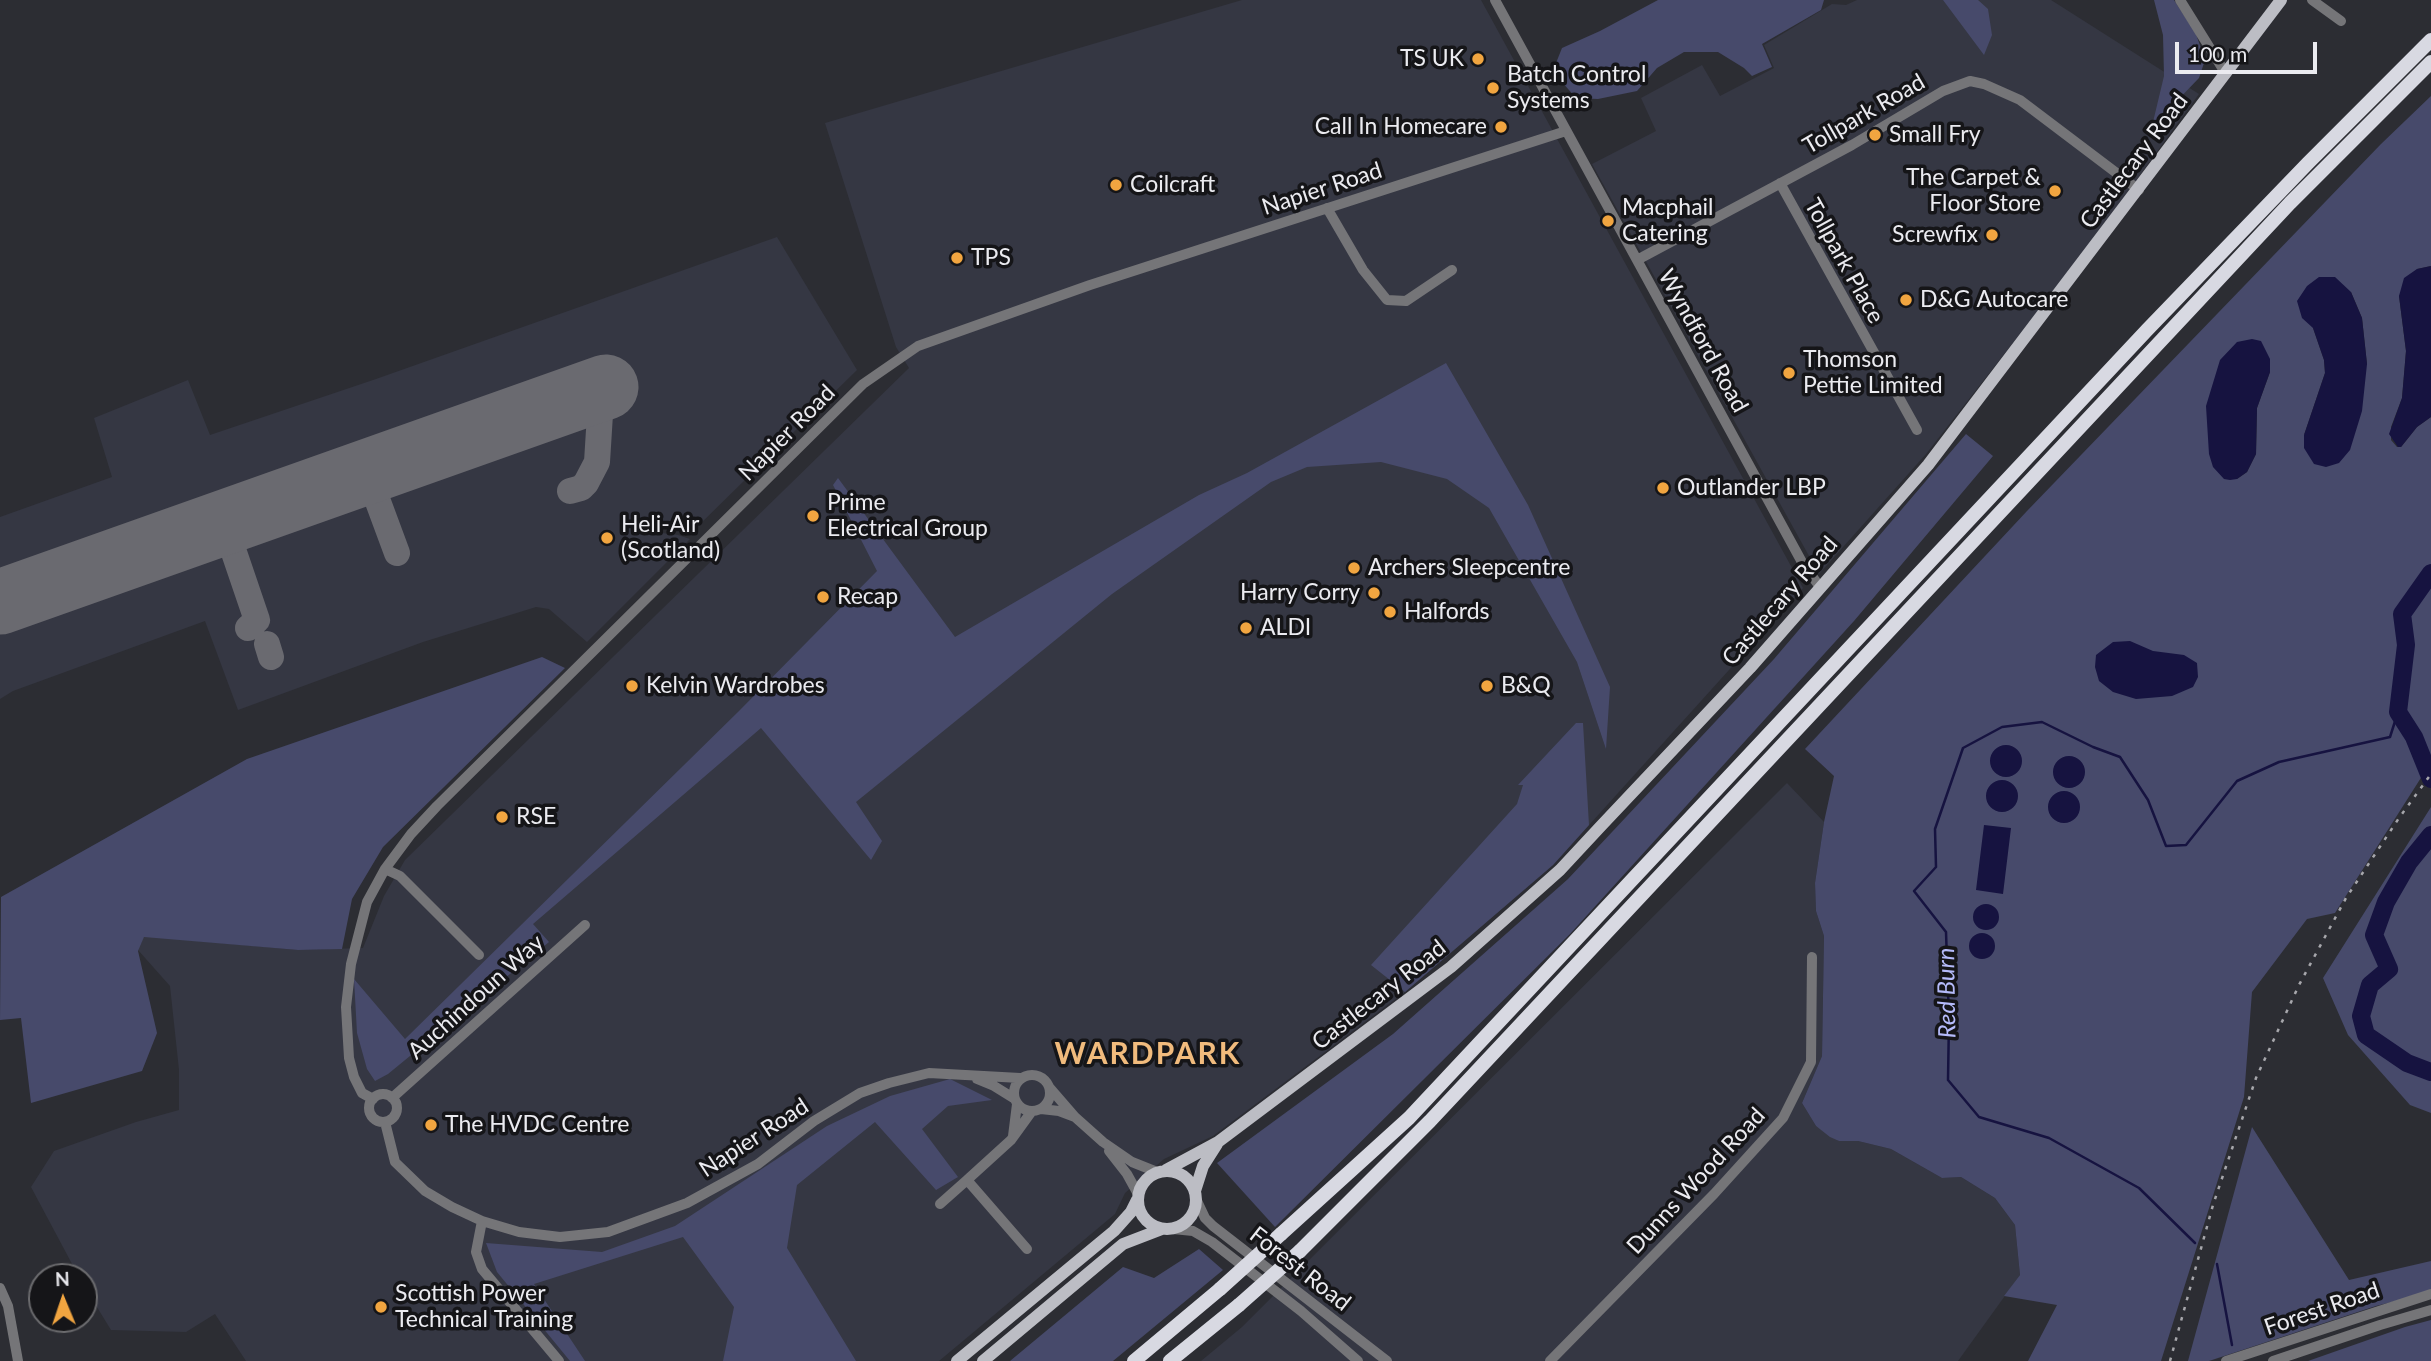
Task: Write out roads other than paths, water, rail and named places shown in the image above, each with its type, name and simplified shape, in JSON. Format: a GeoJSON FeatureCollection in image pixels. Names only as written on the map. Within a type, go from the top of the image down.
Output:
{"type":"FeatureCollection","features":[{"type":"Feature","properties":{"kind":"highway"},"geometry":{"type":"LineString","coordinates":[[1134,1361],[1220,1289],[1409,1118],[2147,330],[2431,40]]}},
{"type":"Feature","properties":{"kind":"highway"},"geometry":{"type":"LineString","coordinates":[[1170,1361],[1300,1251],[1440,1111],[2290,203],[2431,62]]}},
{"type":"Feature","properties":{"kind":"main road","name":"Castlecary Road"},"geometry":{"type":"LineString","coordinates":[[1161,1171],[1218,1142],[1451,967],[1520,906],[1600,827],[1749,668],[1928,466],[2281,0]]}},
{"type":"Feature","properties":{"kind":"main road","name":"Castlecary Road"},"geometry":{"type":"LineString","coordinates":[[1196,1196],[1203,1166],[1218,1142]]}},
{"type":"Feature","properties":{"kind":"main road"},"geometry":{"type":"LineString","coordinates":[[957,1361],[1114,1231],[1131,1212],[1146,1179],[1161,1171],[1181,1174],[1192,1183],[1196,1196],[1190,1218],[1184,1224],[1123,1244],[983,1361]]}},
{"type":"Feature","properties":{"kind":"main road"},"geometry":{"type":"LineString","coordinates":[[1138,1197],[1140,1212],[1146,1220],[1167,1229]]}},
{"type":"Feature","properties":{"kind":"street","name":"Wyndford Road"},"geometry":{"type":"LineString","coordinates":[[1495,0],[1803,564],[1820,587]]}},
{"type":"Feature","properties":{"kind":"street"},"geometry":{"type":"LineString","coordinates":[[2180,0],[2226,74]]}},
{"type":"Feature","properties":{"kind":"street"},"geometry":{"type":"LineString","coordinates":[[2312,0],[2341,21]]}},
{"type":"Feature","properties":{"kind":"street","name":"Tollpark Road"},"geometry":{"type":"LineString","coordinates":[[1637,260],[1852,145],[1943,91],[1970,81],[1984,84],[2020,100],[2138,190]]}},
{"type":"Feature","properties":{"kind":"street","name":"Napier Road"},"geometry":{"type":"LineString","coordinates":[[1020,1078],[929,1073],[889,1083],[860,1093],[814,1121],[758,1164],[687,1203],[608,1232],[560,1237],[519,1232],[482,1221],[452,1208],[425,1191],[395,1162],[385,1122],[376,1121],[370,1115],[369,1106],[373,1099],[362,1093],[349,1058],[346,1007],[351,964],[368,902],[385,869],[411,834],[863,384],[918,346],[1090,285],[1566,131]]}},
{"type":"Feature","properties":{"kind":"street","name":"Tollpark Place"},"geometry":{"type":"LineString","coordinates":[[1780,183],[1917,430]]}},
{"type":"Feature","properties":{"kind":"street"},"geometry":{"type":"LineString","coordinates":[[1326,208],[1363,270],[1387,300],[1406,301],[1452,270]]}},
{"type":"Feature","properties":{"kind":"street"},"geometry":{"type":"LineString","coordinates":[[385,869],[400,876],[479,955]]}},
{"type":"Feature","properties":{"kind":"street","name":"Auchindoun Way"},"geometry":{"type":"LineString","coordinates":[[392,1098],[585,925]]}},
{"type":"Feature","properties":{"kind":"street","name":"Dunns Wood Road"},"geometry":{"type":"LineString","coordinates":[[1550,1361],[1714,1194],[1783,1118],[1811,1062],[1812,957]]}},
{"type":"Feature","properties":{"kind":"street","name":"Napier Road"},"geometry":{"type":"LineString","coordinates":[[963,1074],[984,1081],[1016,1102]]}},
{"type":"Feature","properties":{"kind":"street"},"geometry":{"type":"LineString","coordinates":[[1011,1140],[1016,1126],[1013,1090],[1020,1078],[1030,1074],[1037,1075],[1044,1079],[1075,1117],[1103,1142],[1132,1162],[1161,1171]]}},
{"type":"Feature","properties":{"kind":"street"},"geometry":{"type":"LineString","coordinates":[[940,1204],[1011,1140],[1049,1099],[1049,1087]]}},
{"type":"Feature","properties":{"kind":"street"},"geometry":{"type":"LineString","coordinates":[[373,1099],[380,1095],[392,1098],[396,1106],[395,1115],[385,1122]]}},
{"type":"Feature","properties":{"kind":"street"},"geometry":{"type":"LineString","coordinates":[[1016,1102],[1023,1109],[1059,1111],[1075,1117]]}},
{"type":"Feature","properties":{"kind":"street"},"geometry":{"type":"LineString","coordinates":[[1103,1142],[1127,1174],[1138,1197]]}},
{"type":"Feature","properties":{"kind":"street"},"geometry":{"type":"LineString","coordinates":[[967,1180],[1027,1249]]}},
{"type":"Feature","properties":{"kind":"street","name":"Forest Road"},"geometry":{"type":"LineString","coordinates":[[1196,1196],[1205,1217],[1213,1226],[1387,1361]]}},
{"type":"Feature","properties":{"kind":"street"},"geometry":{"type":"LineString","coordinates":[[482,1221],[475,1252],[482,1269],[559,1361]]}},
{"type":"Feature","properties":{"kind":"street","name":"Forest Road"},"geometry":{"type":"LineString","coordinates":[[1167,1229],[1193,1231],[1212,1242],[1301,1311],[1358,1361]]}},
{"type":"Feature","properties":{"kind":"street"},"geometry":{"type":"LineString","coordinates":[[0,1288],[8,1306],[18,1361]]}},
{"type":"Feature","properties":{"kind":"street","name":"Forest Road"},"geometry":{"type":"LineString","coordinates":[[2226,1361],[2431,1294]]}},
{"type":"Feature","properties":{"kind":"street","name":"Forest Road"},"geometry":{"type":"LineString","coordinates":[[2274,1361],[2431,1311]]}},
{"type":"Feature","properties":{"kind":"waterway","name":"Red Burn"},"geometry":{"type":"LineString","coordinates":[[2431,573],[2402,614],[2406,645],[2398,712],[2414,737],[2431,779]]}},
{"type":"Feature","properties":{"kind":"waterway","name":"Red Burn"},"geometry":{"type":"LineString","coordinates":[[2195,1243],[2139,1188],[2049,1138],[1979,1117],[1948,1080],[1946,932],[1914,891],[1936,867],[1935,829],[1963,748],[2002,727],[2042,722],[2120,757],[2148,800],[2166,846],[2186,845],[2237,781],[2279,762],[2390,737],[2398,712]]}},
{"type":"Feature","properties":{"kind":"waterway"},"geometry":{"type":"LineString","coordinates":[[2431,835],[2409,862],[2386,902],[2374,935],[2389,969],[2370,985],[2361,1016],[2366,1035],[2407,1063],[2431,1072]]}},
{"type":"Feature","properties":{"kind":"waterway","name":"Red Burn"},"geometry":{"type":"LineString","coordinates":[[2217,1264],[2232,1345]]}},
{"type":"Feature","properties":{"kind":"railway"},"geometry":{"type":"LineString","coordinates":[[2170,1361],[2213,1205],[2256,1078],[2299,985],[2346,898],[2431,774]]}},
{"type":"Feature","properties":{"kind":"place","name":"TS UK"},"geometry":{"type":"Point","coordinates":[1478,59]}},
{"type":"Feature","properties":{"kind":"place","name":"Batch Control Systems"},"geometry":{"type":"Point","coordinates":[1493,88]}},
{"type":"Feature","properties":{"kind":"place","name":"Call In Homecare"},"geometry":{"type":"Point","coordinates":[1501,127]}},
{"type":"Feature","properties":{"kind":"place","name":"Small Fry"},"geometry":{"type":"Point","coordinates":[1875,135]}},
{"type":"Feature","properties":{"kind":"place","name":"Coilcraft"},"geometry":{"type":"Point","coordinates":[1116,185]}},
{"type":"Feature","properties":{"kind":"place","name":"The Carpet & Floor Store"},"geometry":{"type":"Point","coordinates":[2055,191]}},
{"type":"Feature","properties":{"kind":"place","name":"Macphail Catering"},"geometry":{"type":"Point","coordinates":[1608,221]}},
{"type":"Feature","properties":{"kind":"place","name":"Screwfix"},"geometry":{"type":"Point","coordinates":[1992,235]}},
{"type":"Feature","properties":{"kind":"place","name":"TPS"},"geometry":{"type":"Point","coordinates":[957,258]}},
{"type":"Feature","properties":{"kind":"place","name":"D&G Autocare"},"geometry":{"type":"Point","coordinates":[1906,300]}},
{"type":"Feature","properties":{"kind":"place","name":"Thomson Pettie Limited"},"geometry":{"type":"Point","coordinates":[1789,373]}},
{"type":"Feature","properties":{"kind":"place","name":"Outlander LBP"},"geometry":{"type":"Point","coordinates":[1663,488]}},
{"type":"Feature","properties":{"kind":"place","name":"Prime Electrical Group"},"geometry":{"type":"Point","coordinates":[813,516]}},
{"type":"Feature","properties":{"kind":"place","name":"Heli-Air (Scotland)"},"geometry":{"type":"Point","coordinates":[607,538]}},
{"type":"Feature","properties":{"kind":"place","name":"Archers Sleepcentre"},"geometry":{"type":"Point","coordinates":[1354,568]}},
{"type":"Feature","properties":{"kind":"place","name":"Harry Corry"},"geometry":{"type":"Point","coordinates":[1374,593]}},
{"type":"Feature","properties":{"kind":"place","name":"Recap"},"geometry":{"type":"Point","coordinates":[823,597]}},
{"type":"Feature","properties":{"kind":"place","name":"Halfords"},"geometry":{"type":"Point","coordinates":[1390,612]}},
{"type":"Feature","properties":{"kind":"place","name":"ALDI"},"geometry":{"type":"Point","coordinates":[1246,628]}},
{"type":"Feature","properties":{"kind":"place","name":"Kelvin Wardrobes"},"geometry":{"type":"Point","coordinates":[632,686]}},
{"type":"Feature","properties":{"kind":"place","name":"B&Q"},"geometry":{"type":"Point","coordinates":[1487,686]}},
{"type":"Feature","properties":{"kind":"place","name":"RSE"},"geometry":{"type":"Point","coordinates":[502,817]}},
{"type":"Feature","properties":{"kind":"place","name":"The HVDC Centre"},"geometry":{"type":"Point","coordinates":[431,1125]}},
{"type":"Feature","properties":{"kind":"place","name":"Scottish Power Technical Training"},"geometry":{"type":"Point","coordinates":[381,1307]}},
{"type":"Feature","properties":{"kind":"district","name":"WARDPARK"},"geometry":{"type":"Point","coordinates":[1148,1054]}}]}
